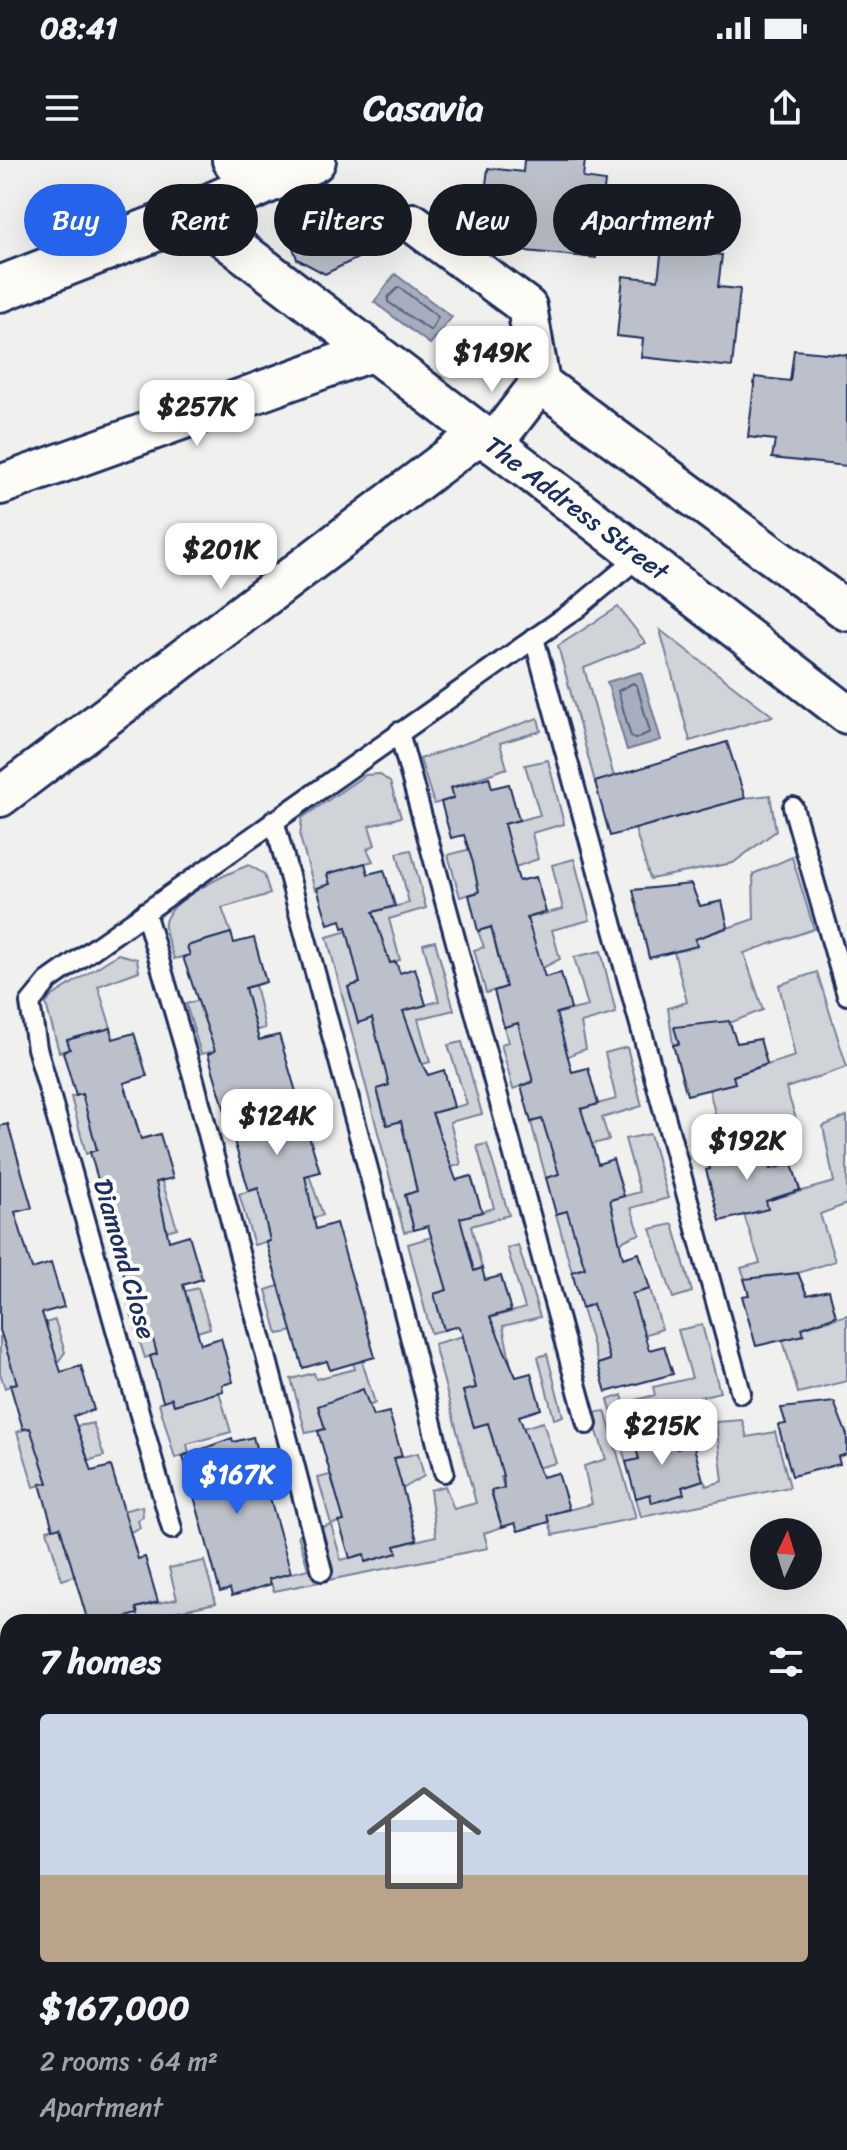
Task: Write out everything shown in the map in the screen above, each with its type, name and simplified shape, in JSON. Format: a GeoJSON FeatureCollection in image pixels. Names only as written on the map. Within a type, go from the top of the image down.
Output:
{"type":"FeatureCollection","features":[{"type":"Feature","properties":{"kind":"street"},"geometry":{"type":"LineString","coordinates":[[241,173],[313,160]]}},
{"type":"Feature","properties":{"kind":"street"},"geometry":{"type":"LineString","coordinates":[[413,223],[527,307],[540,383],[847,611]]}},
{"type":"Feature","properties":{"kind":"street"},"geometry":{"type":"LineString","coordinates":[[0,289],[143,233]]}},
{"type":"Feature","properties":{"kind":"street","name":"The Address Street"},"geometry":{"type":"LineString","coordinates":[[248,256],[847,714]]}},
{"type":"Feature","properties":{"kind":"street"},"geometry":{"type":"LineString","coordinates":[[0,485],[373,351]]}},
{"type":"Feature","properties":{"kind":"street"},"geometry":{"type":"LineString","coordinates":[[0,797],[487,439],[540,383]]}},
{"type":"Feature","properties":{"kind":"lane"},"geometry":{"type":"LineString","coordinates":[[322,1571],[193,1076],[145,912],[534,638],[640,556]]}},
{"type":"Feature","properties":{"kind":"lane"},"geometry":{"type":"LineString","coordinates":[[534,638],[741,1393]]}},
{"type":"Feature","properties":{"kind":"lane"},"geometry":{"type":"LineString","coordinates":[[399,732],[587,1424]]}},
{"type":"Feature","properties":{"kind":"lane"},"geometry":{"type":"LineString","coordinates":[[793,807],[847,995]]}},
{"type":"Feature","properties":{"kind":"lane"},"geometry":{"type":"LineString","coordinates":[[274,820],[375,1194],[444,1472]]}},
{"type":"Feature","properties":{"kind":"lane","name":"Diamond Close"},"geometry":{"type":"LineString","coordinates":[[145,912],[48,981],[30,1003],[37,1048],[172,1529]]}},
{"type":"Feature","properties":{"kind":"shaded area"},"geometry":{"type":"Polygon","coordinates":[[[618,607],[646,643],[584,668],[614,777],[595,782],[558,646],[618,607]]]}},
{"type":"Feature","properties":{"kind":"shaded area"},"geometry":{"type":"Polygon","coordinates":[[[660,630],[773,716],[690,741],[660,630]]]}},
{"type":"Feature","properties":{"kind":"shaded area"},"geometry":{"type":"Polygon","coordinates":[[[538,718],[541,731],[500,743],[507,768],[452,787],[454,798],[434,804],[420,759],[538,718]]]}},
{"type":"Feature","properties":{"kind":"shaded area"},"geometry":{"type":"Polygon","coordinates":[[[548,760],[564,824],[532,833],[538,859],[478,880],[481,891],[460,897],[448,855],[501,841],[497,826],[540,815],[525,765],[548,760]]]}},
{"type":"Feature","properties":{"kind":"shaded area"},"geometry":{"type":"Polygon","coordinates":[[[379,774],[390,782],[401,817],[369,826],[375,845],[367,849],[373,861],[327,874],[330,884],[315,890],[300,837],[302,818],[365,775],[379,774]]]}},
{"type":"Feature","properties":{"kind":"shaded area"},"geometry":{"type":"Polygon","coordinates":[[[770,795],[776,831],[733,863],[650,879],[635,829],[745,798],[770,795]]]}},
{"type":"Feature","properties":{"kind":"shaded area"},"geometry":{"type":"Polygon","coordinates":[[[411,850],[426,908],[389,919],[400,960],[358,972],[360,983],[348,987],[358,1023],[372,1018],[375,1030],[406,1022],[403,1011],[439,1001],[423,944],[435,941],[454,1010],[418,1019],[430,1062],[387,1074],[389,1085],[377,1090],[387,1125],[401,1121],[405,1133],[437,1125],[432,1113],[467,1104],[448,1045],[462,1042],[482,1114],[450,1122],[461,1164],[414,1180],[417,1191],[405,1195],[414,1230],[404,1232],[327,937],[375,923],[373,912],[409,903],[397,853],[411,850]]]}},
{"type":"Feature","properties":{"kind":"shaded area"},"geometry":{"type":"Polygon","coordinates":[[[792,857],[814,929],[744,953],[763,1010],[673,1045],[668,1008],[687,1002],[674,952],[697,946],[695,939],[754,919],[753,874],[792,857]]]}},
{"type":"Feature","properties":{"kind":"shaded area"},"geometry":{"type":"Polygon","coordinates":[[[574,859],[590,920],[552,930],[560,959],[506,987],[486,993],[474,950],[484,947],[478,931],[563,909],[552,865],[574,859]]]}},
{"type":"Feature","properties":{"kind":"shaded area"},"geometry":{"type":"Polygon","coordinates":[[[249,865],[264,874],[270,894],[222,908],[231,933],[187,946],[190,955],[174,959],[165,930],[169,913],[201,888],[249,865]]]}},
{"type":"Feature","properties":{"kind":"shaded area"},"geometry":{"type":"Polygon","coordinates":[[[601,951],[616,1013],[581,1023],[586,1049],[566,1057],[533,1080],[513,1089],[501,1044],[508,1042],[504,1027],[588,1006],[574,957],[601,951]]]}},
{"type":"Feature","properties":{"kind":"shaded area"},"geometry":{"type":"Polygon","coordinates":[[[118,954],[137,959],[139,971],[98,986],[111,1028],[68,1040],[70,1049],[59,1052],[46,1004],[51,997],[118,954]]]}},
{"type":"Feature","properties":{"kind":"shaded area"},"geometry":{"type":"Polygon","coordinates":[[[817,972],[847,1067],[786,1088],[801,1134],[762,1147],[729,1150],[715,1168],[703,1144],[721,1138],[709,1089],[734,1083],[733,1076],[795,1056],[779,985],[817,972]]]}},
{"type":"Feature","properties":{"kind":"shaded area"},"geometry":{"type":"Polygon","coordinates":[[[255,985],[265,1028],[213,1042],[215,1051],[201,1054],[186,1004],[255,985]]]}},
{"type":"Feature","properties":{"kind":"shaded area"},"geometry":{"type":"Polygon","coordinates":[[[627,1047],[642,1106],[602,1118],[609,1140],[592,1144],[594,1153],[559,1174],[546,1178],[531,1122],[616,1099],[605,1053],[627,1047]]]}},
{"type":"Feature","properties":{"kind":"shaded area"},"geometry":{"type":"Polygon","coordinates":[[[126,1088],[138,1128],[95,1141],[97,1150],[86,1154],[71,1097],[85,1093],[87,1100],[126,1088]]]}},
{"type":"Feature","properties":{"kind":"shaded area"},"geometry":{"type":"Polygon","coordinates":[[[847,1116],[847,1204],[820,1214],[835,1261],[798,1273],[766,1276],[751,1294],[741,1268],[760,1263],[744,1215],[766,1201],[834,1182],[823,1126],[847,1116]]]}},
{"type":"Feature","properties":{"kind":"shaded area"},"geometry":{"type":"Polygon","coordinates":[[[650,1134],[668,1198],[631,1208],[640,1234],[572,1272],[556,1214],[640,1192],[625,1139],[650,1134]]]}},
{"type":"Feature","properties":{"kind":"shaded area"},"geometry":{"type":"Polygon","coordinates":[[[487,1144],[509,1215],[471,1226],[482,1268],[444,1279],[447,1290],[434,1294],[444,1330],[431,1333],[408,1244],[462,1228],[460,1218],[494,1208],[477,1146],[487,1144]]]}},
{"type":"Feature","properties":{"kind":"shaded area"},"geometry":{"type":"Polygon","coordinates":[[[309,1175],[323,1215],[271,1231],[272,1240],[254,1245],[239,1194],[309,1175]]]}},
{"type":"Feature","properties":{"kind":"shaded area"},"geometry":{"type":"Polygon","coordinates":[[[162,1181],[177,1228],[123,1243],[125,1252],[115,1256],[99,1199],[162,1181]]]}},
{"type":"Feature","properties":{"kind":"shaded area"},"geometry":{"type":"Polygon","coordinates":[[[673,1224],[692,1292],[673,1298],[651,1229],[673,1224]]]}},
{"type":"Feature","properties":{"kind":"shaded area"},"geometry":{"type":"Polygon","coordinates":[[[518,1245],[540,1317],[503,1326],[511,1366],[474,1377],[476,1388],[463,1392],[474,1427],[488,1423],[492,1437],[543,1422],[556,1463],[501,1477],[504,1488],[491,1492],[502,1527],[484,1533],[488,1548],[274,1591],[269,1579],[308,1569],[298,1535],[331,1524],[341,1560],[364,1554],[366,1562],[396,1553],[395,1546],[436,1536],[430,1490],[445,1486],[454,1509],[476,1503],[434,1344],[492,1328],[490,1318],[525,1308],[507,1248],[518,1245]]]}},
{"type":"Feature","properties":{"kind":"shaded area"},"geometry":{"type":"Polygon","coordinates":[[[288,1283],[299,1330],[278,1334],[266,1290],[288,1283]]]}},
{"type":"Feature","properties":{"kind":"shaded area"},"geometry":{"type":"Polygon","coordinates":[[[198,1288],[210,1328],[155,1345],[157,1354],[145,1358],[127,1300],[141,1296],[143,1302],[198,1288]]]}},
{"type":"Feature","properties":{"kind":"shaded area"},"geometry":{"type":"Polygon","coordinates":[[[650,1289],[662,1329],[646,1334],[646,1338],[608,1349],[610,1360],[598,1364],[582,1308],[650,1289]]]}},
{"type":"Feature","properties":{"kind":"shaded area"},"geometry":{"type":"Polygon","coordinates":[[[847,1315],[847,1381],[798,1393],[783,1340],[804,1335],[802,1328],[847,1315]]]}},
{"type":"Feature","properties":{"kind":"shaded area"},"geometry":{"type":"Polygon","coordinates":[[[55,1320],[65,1352],[58,1362],[15,1374],[17,1383],[5,1388],[0,1373],[0,1337],[55,1320]]]}},
{"type":"Feature","properties":{"kind":"shaded area"},"geometry":{"type":"Polygon","coordinates":[[[702,1325],[720,1392],[699,1397],[707,1428],[636,1448],[639,1459],[626,1462],[608,1400],[622,1395],[624,1403],[655,1395],[653,1387],[692,1378],[678,1330],[702,1325]]]}},
{"type":"Feature","properties":{"kind":"shaded area"},"geometry":{"type":"Polygon","coordinates":[[[547,1354],[563,1416],[554,1419],[538,1357],[547,1354]]]}},
{"type":"Feature","properties":{"kind":"shaded area"},"geometry":{"type":"Polygon","coordinates":[[[362,1361],[375,1403],[325,1429],[306,1433],[291,1379],[314,1373],[316,1379],[355,1369],[353,1363],[362,1361]]]}},
{"type":"Feature","properties":{"kind":"shaded area"},"geometry":{"type":"Polygon","coordinates":[[[219,1392],[231,1432],[187,1444],[189,1453],[175,1458],[159,1403],[172,1398],[174,1405],[219,1392]]]}},
{"type":"Feature","properties":{"kind":"shaded area"},"geometry":{"type":"Polygon","coordinates":[[[605,1411],[636,1518],[553,1535],[547,1515],[592,1504],[584,1466],[606,1459],[591,1413],[605,1411]]]}},
{"type":"Feature","properties":{"kind":"shaded area"},"geometry":{"type":"Polygon","coordinates":[[[742,1420],[747,1437],[775,1432],[790,1487],[641,1517],[636,1498],[650,1494],[652,1502],[703,1480],[707,1486],[723,1481],[716,1422],[742,1420]]]}},
{"type":"Feature","properties":{"kind":"shaded area"},"geometry":{"type":"Polygon","coordinates":[[[93,1423],[104,1456],[45,1473],[48,1483],[34,1487],[17,1432],[93,1423]]]}},
{"type":"Feature","properties":{"kind":"shaded area"},"geometry":{"type":"Polygon","coordinates":[[[418,1453],[424,1476],[352,1519],[331,1524],[318,1478],[418,1453]]]}},
{"type":"Feature","properties":{"kind":"shaded area"},"geometry":{"type":"Polygon","coordinates":[[[142,1506],[143,1517],[138,1520],[140,1528],[117,1540],[84,1569],[62,1580],[47,1530],[142,1506]]]}},
{"type":"Feature","properties":{"kind":"shaded area"},"geometry":{"type":"Polygon","coordinates":[[[204,1561],[216,1603],[163,1614],[138,1614],[136,1608],[177,1599],[169,1568],[204,1561]]]}},
{"type":"Feature","properties":{"kind":"water"},"geometry":{"type":"Polygon","coordinates":[[[395,274],[452,317],[430,344],[374,302],[395,274]]]}},
{"type":"Feature","properties":{"kind":"water"},"geometry":{"type":"Polygon","coordinates":[[[641,672],[661,740],[627,750],[607,682],[641,672]]]}},
{"type":"Feature","properties":{"kind":"building"},"geometry":{"type":"Polygon","coordinates":[[[524,160],[585,160],[583,178],[605,181],[605,184],[553,184],[553,254],[537,252],[537,184],[486,184],[488,168],[523,172],[524,160]]]}},
{"type":"Feature","properties":{"kind":"building"},"geometry":{"type":"Polygon","coordinates":[[[296,256],[362,256],[325,274],[296,256]]]}},
{"type":"Feature","properties":{"kind":"building"},"geometry":{"type":"Polygon","coordinates":[[[661,256],[722,256],[718,287],[740,289],[732,367],[641,357],[643,339],[617,336],[623,276],[658,280],[661,256]]]}},
{"type":"Feature","properties":{"kind":"building"},"geometry":{"type":"Polygon","coordinates":[[[794,350],[847,355],[847,466],[772,458],[775,440],[748,437],[755,377],[790,381],[794,350]]]}},
{"type":"Feature","properties":{"kind":"building"},"geometry":{"type":"Polygon","coordinates":[[[727,742],[745,798],[610,836],[595,782],[727,742]]]}},
{"type":"Feature","properties":{"kind":"building"},"geometry":{"type":"Polygon","coordinates":[[[489,777],[492,788],[509,784],[519,820],[504,824],[519,881],[536,877],[546,912],[527,918],[545,977],[561,973],[571,1009],[556,1013],[572,1072],[588,1068],[598,1104],[581,1109],[598,1164],[613,1159],[624,1196],[610,1200],[623,1258],[639,1253],[650,1289],[632,1294],[649,1350],[664,1346],[673,1374],[606,1392],[598,1364],[610,1360],[593,1304],[582,1308],[572,1272],[585,1268],[567,1211],[556,1214],[546,1178],[559,1174],[542,1119],[531,1122],[521,1086],[533,1082],[518,1023],[504,1027],[494,991],[506,987],[491,927],[478,931],[469,895],[479,892],[473,863],[464,835],[451,838],[441,802],[454,798],[451,788],[489,777]]]}},
{"type":"Feature","properties":{"kind":"building"},"geometry":{"type":"Polygon","coordinates":[[[365,863],[368,874],[384,870],[395,906],[373,912],[390,963],[396,962],[400,973],[415,968],[426,1005],[403,1011],[428,1075],[444,1070],[454,1107],[432,1113],[456,1180],[471,1176],[482,1212],[460,1218],[474,1271],[482,1268],[485,1280],[501,1276],[511,1311],[490,1317],[516,1377],[531,1373],[541,1409],[519,1416],[542,1477],[558,1473],[569,1509],[547,1515],[549,1522],[518,1531],[515,1523],[502,1527],[491,1491],[504,1488],[503,1476],[488,1423],[474,1427],[463,1391],[476,1388],[462,1333],[458,1326],[444,1330],[434,1294],[447,1290],[428,1226],[414,1230],[405,1195],[417,1191],[401,1121],[387,1125],[377,1089],[389,1085],[372,1018],[358,1023],[348,987],[360,983],[346,927],[343,928],[341,920],[328,924],[317,888],[330,884],[327,874],[365,863]]]}},
{"type":"Feature","properties":{"kind":"building"},"geometry":{"type":"Polygon","coordinates":[[[691,884],[700,906],[722,901],[728,927],[695,939],[697,946],[649,958],[633,890],[691,884]]]}},
{"type":"Feature","properties":{"kind":"building"},"geometry":{"type":"Polygon","coordinates":[[[231,933],[234,943],[254,938],[266,982],[245,988],[259,1040],[279,1035],[320,1172],[305,1176],[316,1229],[336,1223],[375,1357],[330,1370],[327,1361],[303,1368],[266,1242],[270,1241],[258,1188],[249,1191],[208,1054],[215,1051],[183,957],[190,955],[187,946],[231,933]]]}},
{"type":"Feature","properties":{"kind":"building"},"geometry":{"type":"Polygon","coordinates":[[[729,1021],[737,1043],[760,1039],[767,1064],[733,1076],[735,1083],[687,1095],[673,1045],[679,1044],[674,1027],[729,1021]]]}},
{"type":"Feature","properties":{"kind":"building"},"geometry":{"type":"Polygon","coordinates":[[[111,1028],[113,1039],[134,1033],[147,1076],[124,1083],[141,1139],[160,1134],[173,1178],[156,1182],[169,1241],[189,1235],[202,1279],[183,1285],[201,1344],[221,1338],[233,1382],[222,1385],[223,1391],[174,1405],[172,1398],[163,1401],[150,1356],[157,1354],[143,1302],[141,1296],[131,1298],[118,1254],[125,1252],[108,1195],[103,1197],[90,1152],[97,1150],[82,1094],[76,1096],[63,1052],[70,1049],[67,1040],[111,1028]]]}},
{"type":"Feature","properties":{"kind":"building"},"geometry":{"type":"Polygon","coordinates":[[[8,1124],[32,1208],[15,1212],[32,1269],[51,1263],[64,1307],[42,1313],[61,1372],[81,1366],[94,1410],[73,1416],[92,1471],[111,1466],[138,1559],[145,1557],[158,1602],[136,1608],[138,1614],[86,1614],[60,1527],[53,1529],[40,1484],[48,1483],[30,1428],[23,1429],[10,1385],[17,1383],[0,1330],[0,1126],[8,1124]]]}},
{"type":"Feature","properties":{"kind":"building"},"geometry":{"type":"Polygon","coordinates":[[[762,1147],[770,1169],[792,1164],[800,1190],[766,1201],[768,1209],[720,1221],[706,1170],[710,1169],[705,1153],[762,1147]]]}},
{"type":"Feature","properties":{"kind":"building"},"geometry":{"type":"Polygon","coordinates":[[[798,1273],[807,1295],[829,1290],[836,1316],[802,1328],[804,1335],[756,1346],[742,1296],[749,1295],[744,1279],[798,1273]]]}},
{"type":"Feature","properties":{"kind":"building"},"geometry":{"type":"Polygon","coordinates":[[[363,1389],[373,1416],[389,1412],[402,1456],[394,1458],[417,1540],[395,1546],[397,1553],[365,1562],[364,1554],[350,1558],[339,1522],[344,1521],[318,1431],[325,1429],[318,1406],[363,1389]]]}},
{"type":"Feature","properties":{"kind":"building"},"geometry":{"type":"Polygon","coordinates":[[[834,1402],[847,1435],[847,1454],[838,1457],[840,1464],[792,1476],[778,1425],[786,1424],[781,1408],[834,1402]]]}},
{"type":"Feature","properties":{"kind":"building"},"geometry":{"type":"Polygon","coordinates":[[[664,1428],[667,1439],[674,1437],[677,1449],[693,1444],[703,1480],[682,1487],[684,1494],[652,1503],[650,1494],[636,1498],[626,1462],[639,1459],[633,1437],[664,1428]]]}},
{"type":"Feature","properties":{"kind":"building"},"geometry":{"type":"Polygon","coordinates":[[[253,1437],[291,1573],[269,1579],[271,1584],[232,1596],[230,1589],[220,1592],[183,1456],[232,1438],[233,1442],[253,1437]]]}}]}
